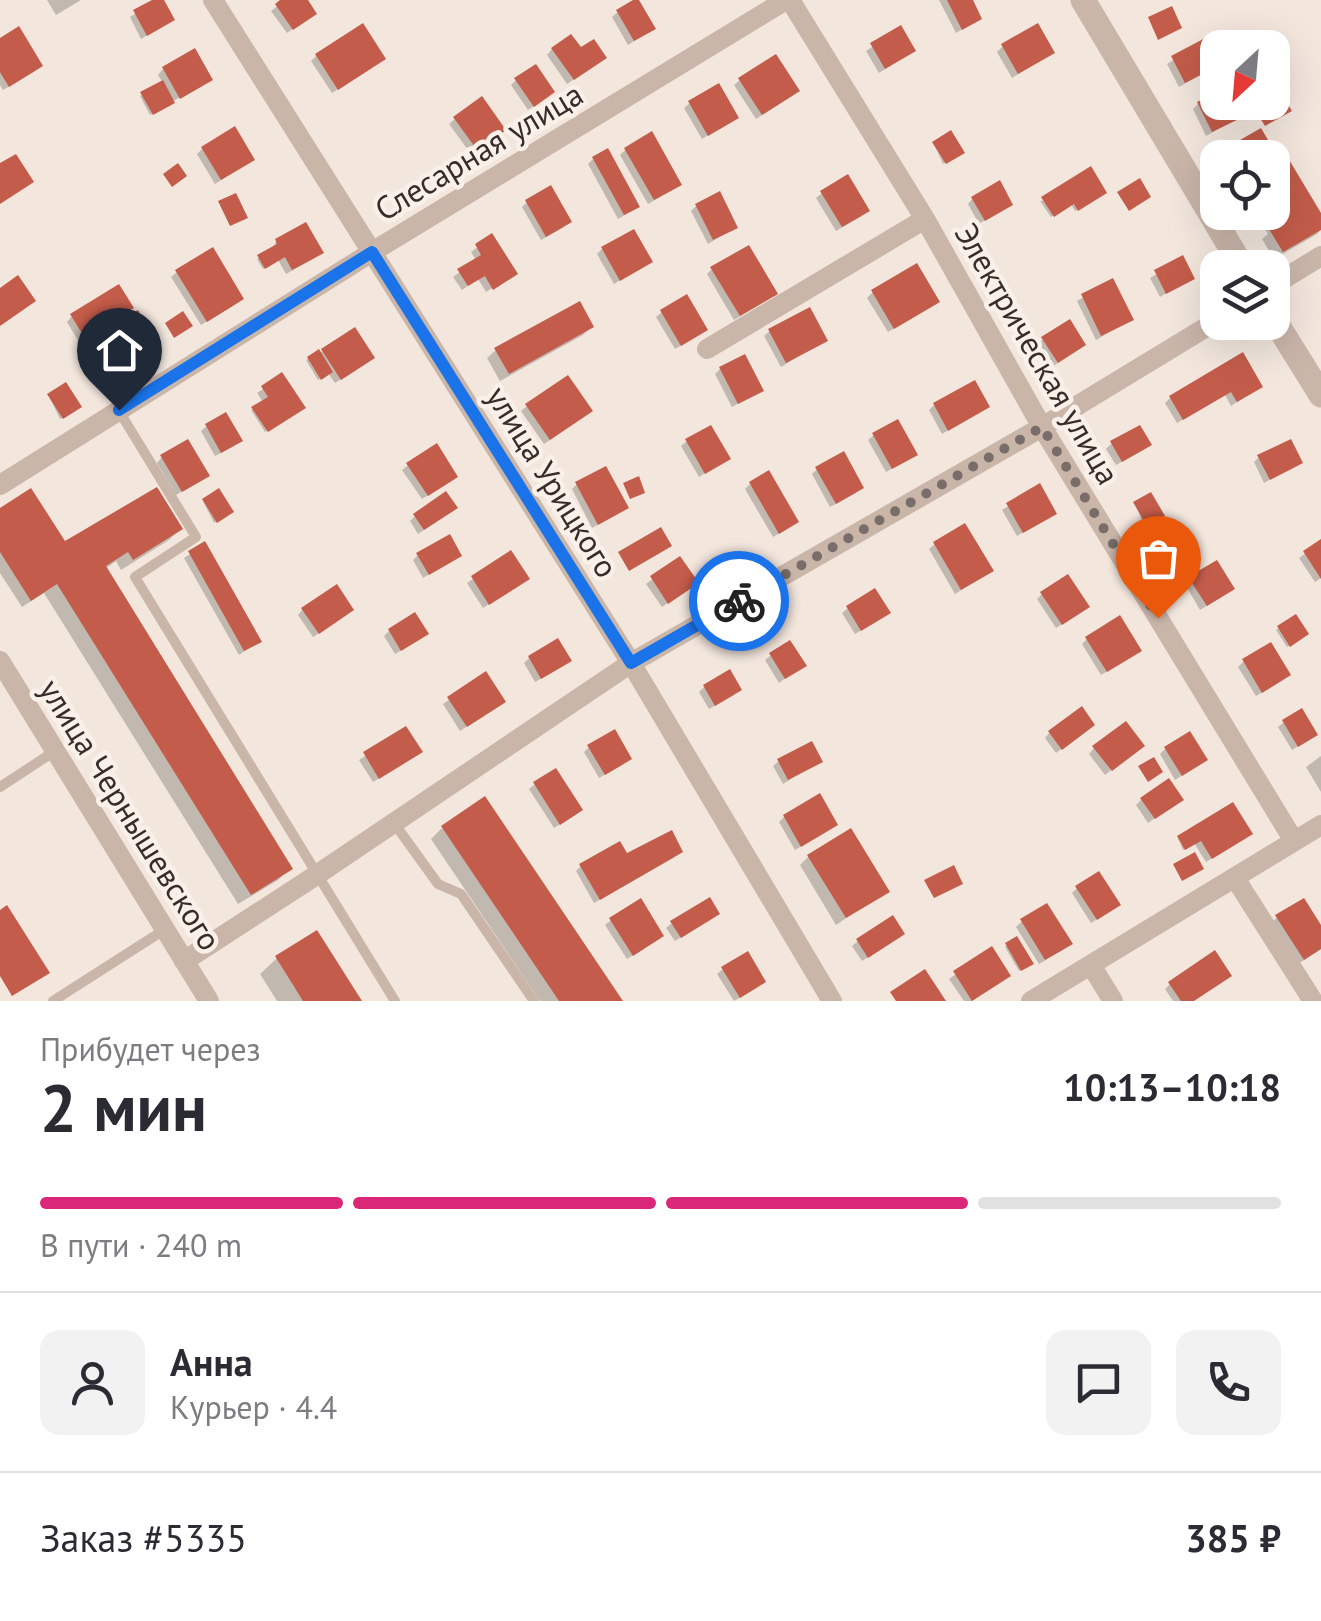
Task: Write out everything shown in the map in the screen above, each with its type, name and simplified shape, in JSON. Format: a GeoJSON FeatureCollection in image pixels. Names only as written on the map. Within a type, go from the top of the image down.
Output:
{"type":"FeatureCollection","features":[{"type":"Feature","properties":{"kind":"street","name":"улица Урицкого"},"geometry":{"type":"LineString","coordinates":[[213,0],[631,663],[832,1001]]}},
{"type":"Feature","properties":{"kind":"street","name":"Слесарная улица"},"geometry":{"type":"LineString","coordinates":[[0,485],[372,252],[788,0]]}},
{"type":"Feature","properties":{"kind":"street","name":"Электрическая улица"},"geometry":{"type":"LineString","coordinates":[[788,0],[925,219],[1042,427],[1294,841]]}},
{"type":"Feature","properties":{"kind":"street"},"geometry":{"type":"LineString","coordinates":[[1083,0],[1232,250]]}},
{"type":"Feature","properties":{"kind":"street"},"geometry":{"type":"LineString","coordinates":[[708,349],[925,219]]}},
{"type":"Feature","properties":{"kind":"street"},"geometry":{"type":"LineString","coordinates":[[1290,275],[1321,256]]}},
{"type":"Feature","properties":{"kind":"street"},"geometry":{"type":"LineString","coordinates":[[184,961],[631,663],[1042,427],[1200,331]]}},
{"type":"Feature","properties":{"kind":"street"},"geometry":{"type":"LineString","coordinates":[[1287,340],[1321,395]]}},
{"type":"Feature","properties":{"kind":"street","name":"улица Чернышевского"},"geometry":{"type":"LineString","coordinates":[[0,661],[209,1001]]}},
{"type":"Feature","properties":{"kind":"street"},"geometry":{"type":"LineString","coordinates":[[1031,1001],[1321,825]]}},
{"type":"Feature","properties":{"kind":"street"},"geometry":{"type":"LineString","coordinates":[[1235,878],[1314,1001]]}},
{"type":"Feature","properties":{"kind":"street"},"geometry":{"type":"LineString","coordinates":[[1091,965],[1113,1001]]}},
{"type":"Feature","properties":{"kind":"lane"},"geometry":{"type":"LineString","coordinates":[[119,410],[196,538],[134,577],[395,1001]]}},
{"type":"Feature","properties":{"kind":"lane"},"geometry":{"type":"LineString","coordinates":[[0,786],[55,751]]}},
{"type":"Feature","properties":{"kind":"lane"},"geometry":{"type":"LineString","coordinates":[[394,823],[438,884],[461,894],[534,1001]]}},
{"type":"Feature","properties":{"kind":"lane"},"geometry":{"type":"LineString","coordinates":[[53,1001],[165,930]]}},
{"type":"Feature","properties":{"kind":"building"},"geometry":{"type":"Polygon","coordinates":[[[152,0],[164,0],[175,20],[147,36],[133,10],[152,0]]]}},
{"type":"Feature","properties":{"kind":"building"},"geometry":{"type":"Polygon","coordinates":[[[280,0],[308,0],[317,14],[293,30],[275,4],[280,0]]]}},
{"type":"Feature","properties":{"kind":"building"},"geometry":{"type":"Polygon","coordinates":[[[639,0],[656,29],[634,41],[616,10],[639,0]]]}},
{"type":"Feature","properties":{"kind":"building"},"geometry":{"type":"Polygon","coordinates":[[[947,0],[973,0],[982,19],[962,30],[947,0]]]}},
{"type":"Feature","properties":{"kind":"building"},"geometry":{"type":"Polygon","coordinates":[[[1172,6],[1182,28],[1158,40],[1148,17],[1172,6]]]}},
{"type":"Feature","properties":{"kind":"building"},"geometry":{"type":"Polygon","coordinates":[[[363,23],[386,59],[338,90],[315,54],[363,23]]]}},
{"type":"Feature","properties":{"kind":"building"},"geometry":{"type":"Polygon","coordinates":[[[1038,23],[1055,53],[1018,74],[1001,44],[1038,23]]]}},
{"type":"Feature","properties":{"kind":"building"},"geometry":{"type":"Polygon","coordinates":[[[901,25],[916,51],[885,69],[870,43],[901,25]]]}},
{"type":"Feature","properties":{"kind":"building"},"geometry":{"type":"Polygon","coordinates":[[[19,26],[43,66],[9,87],[0,72],[0,38],[19,26]]]}},
{"type":"Feature","properties":{"kind":"building"},"geometry":{"type":"Polygon","coordinates":[[[571,34],[581,47],[594,39],[607,58],[574,80],[551,48],[571,34]]]}},
{"type":"Feature","properties":{"kind":"building"},"geometry":{"type":"Polygon","coordinates":[[[1200,41],[1200,75],[1185,83],[1171,56],[1200,41]]]}},
{"type":"Feature","properties":{"kind":"building"},"geometry":{"type":"Polygon","coordinates":[[[195,48],[213,80],[180,99],[162,67],[195,48]]]}},
{"type":"Feature","properties":{"kind":"building"},"geometry":{"type":"Polygon","coordinates":[[[776,54],[800,91],[762,115],[738,78],[776,54]]]}},
{"type":"Feature","properties":{"kind":"building"},"geometry":{"type":"Polygon","coordinates":[[[536,64],[555,92],[534,107],[514,78],[536,64]]]}},
{"type":"Feature","properties":{"kind":"building"},"geometry":{"type":"Polygon","coordinates":[[[163,80],[175,103],[153,115],[140,92],[163,80]]]}},
{"type":"Feature","properties":{"kind":"building"},"geometry":{"type":"Polygon","coordinates":[[[719,83],[739,118],[708,136],[688,101],[719,83]]]}},
{"type":"Feature","properties":{"kind":"building"},"geometry":{"type":"Polygon","coordinates":[[[482,96],[506,130],[478,151],[453,117],[482,96]]]}},
{"type":"Feature","properties":{"kind":"building"},"geometry":{"type":"Polygon","coordinates":[[[1206,120],[1237,120],[1212,132],[1206,120]]]}},
{"type":"Feature","properties":{"kind":"building"},"geometry":{"type":"Polygon","coordinates":[[[235,126],[255,160],[221,180],[201,147],[235,126]]]}},
{"type":"Feature","properties":{"kind":"building"},"geometry":{"type":"Polygon","coordinates":[[[1261,128],[1268,140],[1240,140],[1261,128]]]}},
{"type":"Feature","properties":{"kind":"building"},"geometry":{"type":"Polygon","coordinates":[[[951,130],[965,153],[946,164],[932,142],[951,130]]]}},
{"type":"Feature","properties":{"kind":"building"},"geometry":{"type":"Polygon","coordinates":[[[652,131],[682,185],[654,200],[624,148],[652,131]]]}},
{"type":"Feature","properties":{"kind":"building"},"geometry":{"type":"Polygon","coordinates":[[[608,148],[640,207],[624,215],[592,157],[608,148]]]}},
{"type":"Feature","properties":{"kind":"building"},"geometry":{"type":"Polygon","coordinates":[[[16,154],[34,182],[0,204],[0,163],[16,154]]]}},
{"type":"Feature","properties":{"kind":"building"},"geometry":{"type":"Polygon","coordinates":[[[1290,161],[1321,213],[1321,230],[1282,250],[1270,230],[1290,230],[1290,161]]]}},
{"type":"Feature","properties":{"kind":"building"},"geometry":{"type":"Polygon","coordinates":[[[178,163],[187,176],[172,187],[163,174],[178,163]]]}},
{"type":"Feature","properties":{"kind":"building"},"geometry":{"type":"Polygon","coordinates":[[[1091,166],[1107,193],[1078,211],[1074,204],[1054,217],[1041,197],[1091,166]]]}},
{"type":"Feature","properties":{"kind":"building"},"geometry":{"type":"Polygon","coordinates":[[[848,174],[870,211],[842,227],[820,191],[848,174]]]}},
{"type":"Feature","properties":{"kind":"building"},"geometry":{"type":"Polygon","coordinates":[[[1140,178],[1151,197],[1129,211],[1117,192],[1140,178]]]}},
{"type":"Feature","properties":{"kind":"building"},"geometry":{"type":"Polygon","coordinates":[[[1000,180],[1013,205],[985,221],[971,197],[1000,180]]]}},
{"type":"Feature","properties":{"kind":"building"},"geometry":{"type":"Polygon","coordinates":[[[551,185],[572,222],[546,237],[525,200],[551,185]]]}},
{"type":"Feature","properties":{"kind":"building"},"geometry":{"type":"Polygon","coordinates":[[[720,191],[738,228],[713,240],[695,204],[720,191]]]}},
{"type":"Feature","properties":{"kind":"building"},"geometry":{"type":"Polygon","coordinates":[[[236,193],[248,218],[230,226],[218,201],[236,193]]]}},
{"type":"Feature","properties":{"kind":"building"},"geometry":{"type":"Polygon","coordinates":[[[306,222],[324,253],[292,270],[285,257],[265,269],[257,255],[277,244],[275,239],[306,222]]]}},
{"type":"Feature","properties":{"kind":"building"},"geometry":{"type":"Polygon","coordinates":[[[634,229],[653,262],[620,281],[601,247],[634,229]]]}},
{"type":"Feature","properties":{"kind":"building"},"geometry":{"type":"Polygon","coordinates":[[[492,233],[518,274],[493,290],[485,276],[468,286],[457,269],[481,255],[475,244],[492,233]]]}},
{"type":"Feature","properties":{"kind":"building"},"geometry":{"type":"Polygon","coordinates":[[[749,245],[778,294],[740,316],[710,267],[749,245]]]}},
{"type":"Feature","properties":{"kind":"building"},"geometry":{"type":"Polygon","coordinates":[[[213,247],[244,299],[207,322],[175,270],[213,247]]]}},
{"type":"Feature","properties":{"kind":"building"},"geometry":{"type":"Polygon","coordinates":[[[1183,255],[1195,279],[1166,294],[1154,270],[1183,255]]]}},
{"type":"Feature","properties":{"kind":"building"},"geometry":{"type":"Polygon","coordinates":[[[917,263],[940,302],[894,329],[871,290],[917,263]]]}},
{"type":"Feature","properties":{"kind":"building"},"geometry":{"type":"Polygon","coordinates":[[[18,275],[36,301],[0,326],[0,288],[18,275]]]}},
{"type":"Feature","properties":{"kind":"building"},"geometry":{"type":"Polygon","coordinates":[[[1113,278],[1134,320],[1101,336],[1081,294],[1113,278]]]}},
{"type":"Feature","properties":{"kind":"building"},"geometry":{"type":"Polygon","coordinates":[[[119,284],[134,308],[85,338],[70,314],[119,284]]]}},
{"type":"Feature","properties":{"kind":"building"},"geometry":{"type":"Polygon","coordinates":[[[687,294],[708,330],[681,346],[660,310],[687,294]]]}},
{"type":"Feature","properties":{"kind":"building"},"geometry":{"type":"Polygon","coordinates":[[[580,301],[594,327],[509,374],[494,348],[580,301]]]}},
{"type":"Feature","properties":{"kind":"building"},"geometry":{"type":"Polygon","coordinates":[[[810,307],[828,341],[786,363],[768,329],[810,307]]]}},
{"type":"Feature","properties":{"kind":"building"},"geometry":{"type":"Polygon","coordinates":[[[138,310],[159,348],[145,356],[124,318],[138,310]]]}},
{"type":"Feature","properties":{"kind":"building"},"geometry":{"type":"Polygon","coordinates":[[[183,311],[193,326],[174,338],[165,323],[183,311]]]}},
{"type":"Feature","properties":{"kind":"building"},"geometry":{"type":"Polygon","coordinates":[[[1070,319],[1086,345],[1058,363],[1041,337],[1070,319]]]}},
{"type":"Feature","properties":{"kind":"building"},"geometry":{"type":"Polygon","coordinates":[[[118,327],[139,360],[116,375],[95,342],[118,327]]]}},
{"type":"Feature","properties":{"kind":"building"},"geometry":{"type":"Polygon","coordinates":[[[355,327],[375,358],[341,380],[321,349],[355,327]]]}},
{"type":"Feature","properties":{"kind":"building"},"geometry":{"type":"Polygon","coordinates":[[[319,349],[333,372],[321,380],[307,357],[319,349]]]}},
{"type":"Feature","properties":{"kind":"building"},"geometry":{"type":"Polygon","coordinates":[[[1243,352],[1263,387],[1237,402],[1231,392],[1183,420],[1169,396],[1243,352]]]}},
{"type":"Feature","properties":{"kind":"building"},"geometry":{"type":"Polygon","coordinates":[[[745,354],[764,391],[738,404],[719,367],[745,354]]]}},
{"type":"Feature","properties":{"kind":"building"},"geometry":{"type":"Polygon","coordinates":[[[282,372],[306,408],[268,432],[251,407],[268,397],[261,386],[282,372]]]}},
{"type":"Feature","properties":{"kind":"building"},"geometry":{"type":"Polygon","coordinates":[[[568,375],[593,411],[550,440],[525,404],[568,375]]]}},
{"type":"Feature","properties":{"kind":"building"},"geometry":{"type":"Polygon","coordinates":[[[975,380],[990,407],[948,431],[933,403],[975,380]]]}},
{"type":"Feature","properties":{"kind":"building"},"geometry":{"type":"Polygon","coordinates":[[[66,382],[82,407],[63,419],[47,394],[66,382]]]}},
{"type":"Feature","properties":{"kind":"building"},"geometry":{"type":"Polygon","coordinates":[[[226,412],[243,441],[221,453],[205,424],[226,412]]]}},
{"type":"Feature","properties":{"kind":"building"},"geometry":{"type":"Polygon","coordinates":[[[898,419],[918,455],[892,469],[872,433],[898,419]]]}},
{"type":"Feature","properties":{"kind":"building"},"geometry":{"type":"Polygon","coordinates":[[[711,425],[731,459],[705,474],[685,439],[711,425]]]}},
{"type":"Feature","properties":{"kind":"building"},"geometry":{"type":"Polygon","coordinates":[[[1140,425],[1152,445],[1122,462],[1110,441],[1140,425]]]}},
{"type":"Feature","properties":{"kind":"building"},"geometry":{"type":"Polygon","coordinates":[[[188,439],[210,476],[182,492],[160,455],[188,439]]]}},
{"type":"Feature","properties":{"kind":"building"},"geometry":{"type":"Polygon","coordinates":[[[1291,439],[1303,463],[1270,480],[1257,455],[1291,439]]]}},
{"type":"Feature","properties":{"kind":"building"},"geometry":{"type":"Polygon","coordinates":[[[437,443],[458,477],[428,496],[406,463],[437,443]]]}},
{"type":"Feature","properties":{"kind":"building"},"geometry":{"type":"Polygon","coordinates":[[[844,451],[864,488],[836,504],[815,467],[844,451]]]}},
{"type":"Feature","properties":{"kind":"building"},"geometry":{"type":"Polygon","coordinates":[[[606,466],[629,508],[598,525],[575,482],[606,466]]]}},
{"type":"Feature","properties":{"kind":"building"},"geometry":{"type":"Polygon","coordinates":[[[769,470],[799,522],[779,534],[749,482],[769,470]]]}},
{"type":"Feature","properties":{"kind":"building"},"geometry":{"type":"Polygon","coordinates":[[[639,476],[645,493],[630,499],[623,483],[639,476]]]}},
{"type":"Feature","properties":{"kind":"building"},"geometry":{"type":"Polygon","coordinates":[[[1040,483],[1057,514],[1023,533],[1006,503],[1040,483]]]}},
{"type":"Feature","properties":{"kind":"building"},"geometry":{"type":"Polygon","coordinates":[[[157,487],[183,529],[133,560],[128,552],[106,566],[293,869],[251,895],[57,584],[31,601],[0,552],[0,508],[31,488],[65,541],[157,487]]]}},
{"type":"Feature","properties":{"kind":"building"},"geometry":{"type":"Polygon","coordinates":[[[219,488],[234,512],[217,523],[202,499],[219,488]]]}},
{"type":"Feature","properties":{"kind":"building"},"geometry":{"type":"Polygon","coordinates":[[[446,491],[458,508],[424,530],[413,514],[446,491]]]}},
{"type":"Feature","properties":{"kind":"building"},"geometry":{"type":"Polygon","coordinates":[[[1151,492],[1165,516],[1147,526],[1133,502],[1151,492]]]}},
{"type":"Feature","properties":{"kind":"building"},"geometry":{"type":"Polygon","coordinates":[[[965,523],[994,571],[961,590],[933,542],[965,523]]]}},
{"type":"Feature","properties":{"kind":"building"},"geometry":{"type":"Polygon","coordinates":[[[661,527],[672,546],[629,571],[618,552],[661,527]]]}},
{"type":"Feature","properties":{"kind":"building"},"geometry":{"type":"Polygon","coordinates":[[[450,534],[462,556],[429,575],[416,553],[450,534]]]}},
{"type":"Feature","properties":{"kind":"building"},"geometry":{"type":"Polygon","coordinates":[[[1321,539],[1321,579],[1303,551],[1321,539]]]}},
{"type":"Feature","properties":{"kind":"building"},"geometry":{"type":"Polygon","coordinates":[[[205,541],[262,642],[244,651],[188,551],[205,541]]]}},
{"type":"Feature","properties":{"kind":"building"},"geometry":{"type":"Polygon","coordinates":[[[511,550],[530,579],[489,605],[471,576],[511,550]]]}},
{"type":"Feature","properties":{"kind":"building"},"geometry":{"type":"Polygon","coordinates":[[[680,556],[699,583],[668,604],[650,576],[680,556]]]}},
{"type":"Feature","properties":{"kind":"building"},"geometry":{"type":"Polygon","coordinates":[[[1217,560],[1235,589],[1207,606],[1188,577],[1217,560]]]}},
{"type":"Feature","properties":{"kind":"building"},"geometry":{"type":"Polygon","coordinates":[[[1068,574],[1090,607],[1062,625],[1040,592],[1068,574]]]}},
{"type":"Feature","properties":{"kind":"building"},"geometry":{"type":"Polygon","coordinates":[[[337,584],[354,610],[319,634],[301,608],[337,584]]]}},
{"type":"Feature","properties":{"kind":"building"},"geometry":{"type":"Polygon","coordinates":[[[875,588],[891,613],[861,631],[846,606],[875,588]]]}},
{"type":"Feature","properties":{"kind":"building"},"geometry":{"type":"Polygon","coordinates":[[[415,612],[429,634],[401,651],[388,629],[415,612]]]}},
{"type":"Feature","properties":{"kind":"building"},"geometry":{"type":"Polygon","coordinates":[[[1296,614],[1309,634],[1290,647],[1277,626],[1296,614]]]}},
{"type":"Feature","properties":{"kind":"building"},"geometry":{"type":"Polygon","coordinates":[[[1120,615],[1142,651],[1107,672],[1085,637],[1120,615]]]}},
{"type":"Feature","properties":{"kind":"building"},"geometry":{"type":"Polygon","coordinates":[[[558,638],[572,661],[541,679],[528,656],[558,638]]]}},
{"type":"Feature","properties":{"kind":"building"},"geometry":{"type":"Polygon","coordinates":[[[790,640],[807,666],[785,679],[769,653],[790,640]]]}},
{"type":"Feature","properties":{"kind":"building"},"geometry":{"type":"Polygon","coordinates":[[[1271,642],[1291,675],[1262,693],[1242,659],[1271,642]]]}},
{"type":"Feature","properties":{"kind":"building"},"geometry":{"type":"Polygon","coordinates":[[[730,669],[742,690],[715,706],[703,685],[730,669]]]}},
{"type":"Feature","properties":{"kind":"building"},"geometry":{"type":"Polygon","coordinates":[[[486,671],[506,702],[467,727],[447,697],[486,671]]]}},
{"type":"Feature","properties":{"kind":"building"},"geometry":{"type":"Polygon","coordinates":[[[1082,706],[1095,725],[1062,750],[1048,731],[1082,706]]]}},
{"type":"Feature","properties":{"kind":"building"},"geometry":{"type":"Polygon","coordinates":[[[1302,708],[1318,735],[1298,747],[1282,720],[1302,708]]]}},
{"type":"Feature","properties":{"kind":"building"},"geometry":{"type":"Polygon","coordinates":[[[1126,721],[1145,746],[1112,771],[1092,746],[1126,721]]]}},
{"type":"Feature","properties":{"kind":"building"},"geometry":{"type":"Polygon","coordinates":[[[406,726],[423,752],[379,779],[363,752],[406,726]]]}},
{"type":"Feature","properties":{"kind":"building"},"geometry":{"type":"Polygon","coordinates":[[[615,729],[632,759],[605,775],[587,745],[615,729]]]}},
{"type":"Feature","properties":{"kind":"building"},"geometry":{"type":"Polygon","coordinates":[[[1190,731],[1208,760],[1182,776],[1164,747],[1190,731]]]}},
{"type":"Feature","properties":{"kind":"building"},"geometry":{"type":"Polygon","coordinates":[[[812,741],[823,762],[788,780],[777,759],[812,741]]]}},
{"type":"Feature","properties":{"kind":"building"},"geometry":{"type":"Polygon","coordinates":[[[1154,757],[1163,772],[1148,782],[1138,766],[1154,757]]]}},
{"type":"Feature","properties":{"kind":"building"},"geometry":{"type":"Polygon","coordinates":[[[556,768],[583,810],[560,825],[533,782],[556,768]]]}},
{"type":"Feature","properties":{"kind":"building"},"geometry":{"type":"Polygon","coordinates":[[[1169,778],[1184,800],[1155,819],[1140,798],[1169,778]]]}},
{"type":"Feature","properties":{"kind":"building"},"geometry":{"type":"Polygon","coordinates":[[[820,793],[838,825],[801,847],[783,815],[820,793]]]}},
{"type":"Feature","properties":{"kind":"building"},"geometry":{"type":"Polygon","coordinates":[[[485,796],[623,1001],[559,1001],[441,826],[485,796]]]}},
{"type":"Feature","properties":{"kind":"building"},"geometry":{"type":"Polygon","coordinates":[[[1233,802],[1253,834],[1212,859],[1201,841],[1185,850],[1177,836],[1233,802]]]}},
{"type":"Feature","properties":{"kind":"building"},"geometry":{"type":"Polygon","coordinates":[[[851,828],[890,892],[846,918],[807,855],[851,828]]]}},
{"type":"Feature","properties":{"kind":"building"},"geometry":{"type":"Polygon","coordinates":[[[672,830],[683,852],[600,900],[579,864],[620,841],[627,853],[672,830]]]}},
{"type":"Feature","properties":{"kind":"building"},"geometry":{"type":"Polygon","coordinates":[[[1195,852],[1204,869],[1182,881],[1173,864],[1195,852]]]}},
{"type":"Feature","properties":{"kind":"building"},"geometry":{"type":"Polygon","coordinates":[[[954,865],[963,884],[934,898],[924,880],[954,865]]]}},
{"type":"Feature","properties":{"kind":"building"},"geometry":{"type":"Polygon","coordinates":[[[1099,871],[1121,905],[1097,920],[1075,886],[1099,871]]]}},
{"type":"Feature","properties":{"kind":"building"},"geometry":{"type":"Polygon","coordinates":[[[710,897],[720,914],[681,938],[670,921],[710,897]]]}},
{"type":"Feature","properties":{"kind":"building"},"geometry":{"type":"Polygon","coordinates":[[[641,898],[664,936],[633,956],[609,918],[641,898]]]}},
{"type":"Feature","properties":{"kind":"building"},"geometry":{"type":"Polygon","coordinates":[[[1304,898],[1321,925],[1321,949],[1304,960],[1275,915],[1304,898]]]}},
{"type":"Feature","properties":{"kind":"building"},"geometry":{"type":"Polygon","coordinates":[[[1047,903],[1073,944],[1045,960],[1020,919],[1047,903]]]}},
{"type":"Feature","properties":{"kind":"building"},"geometry":{"type":"Polygon","coordinates":[[[7,905],[50,973],[12,996],[0,976],[0,910],[7,905]]]}},
{"type":"Feature","properties":{"kind":"building"},"geometry":{"type":"Polygon","coordinates":[[[893,915],[905,934],[868,958],[856,939],[893,915]]]}},
{"type":"Feature","properties":{"kind":"building"},"geometry":{"type":"Polygon","coordinates":[[[317,930],[362,1001],[303,1001],[275,956],[317,930]]]}},
{"type":"Feature","properties":{"kind":"building"},"geometry":{"type":"Polygon","coordinates":[[[1017,936],[1034,964],[1021,971],[1005,943],[1017,936]]]}},
{"type":"Feature","properties":{"kind":"building"},"geometry":{"type":"Polygon","coordinates":[[[992,946],[1011,976],[972,1001],[953,971],[992,946]]]}},
{"type":"Feature","properties":{"kind":"building"},"geometry":{"type":"Polygon","coordinates":[[[1215,950],[1232,976],[1194,1001],[1181,1001],[1168,982],[1215,950]]]}},
{"type":"Feature","properties":{"kind":"building"},"geometry":{"type":"Polygon","coordinates":[[[748,951],[766,982],[740,998],[721,967],[748,951]]]}},
{"type":"Feature","properties":{"kind":"building"},"geometry":{"type":"Polygon","coordinates":[[[925,969],[946,1001],[896,1001],[890,992],[925,969]]]}},
{"type":"Feature","properties":{"kind":"way so far"},"geometry":{"type":"LineString","coordinates":[[739,601],[1042,427],[1158,618]]}},
{"type":"Feature","properties":{"kind":"route"},"geometry":{"type":"LineString","coordinates":[[119,410],[372,252],[631,663],[739,601]]}}]}
